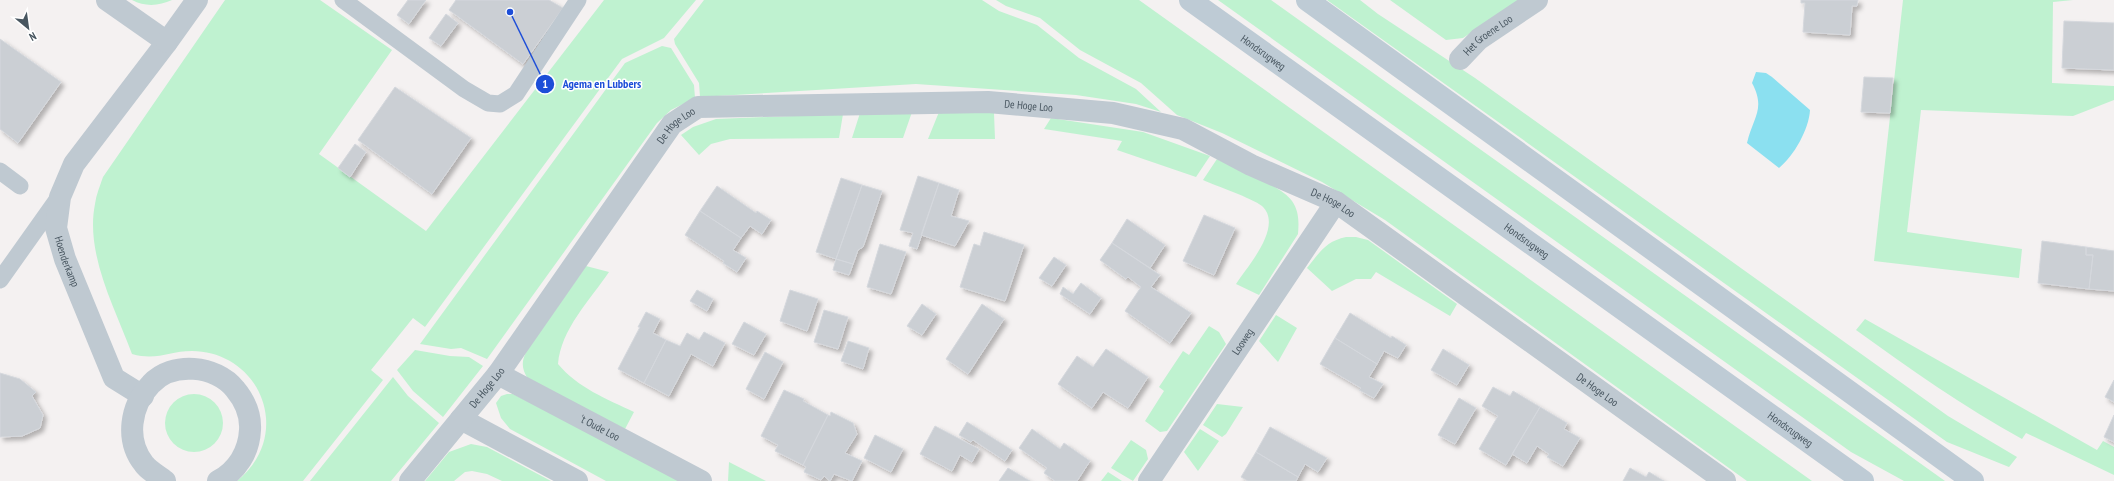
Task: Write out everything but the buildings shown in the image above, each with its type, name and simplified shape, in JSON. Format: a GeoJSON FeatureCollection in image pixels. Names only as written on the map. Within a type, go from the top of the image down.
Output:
{"type":"FeatureCollection","features":[{"type":"Feature","properties":{"kind":"main road","name":"Hondsrugweg"},"geometry":{"type":"LineString","coordinates":[[1190,0],[1863,481]]}},
{"type":"Feature","properties":{"kind":"main road"},"geometry":{"type":"LineString","coordinates":[[1307,0],[1973,481]]}},
{"type":"Feature","properties":{"kind":"street"},"geometry":{"type":"LineString","coordinates":[[107,0],[167,42]]}},
{"type":"Feature","properties":{"kind":"street","name":"Hoenderkamp"},"geometry":{"type":"LineString","coordinates":[[143,396],[114,378],[65,259],[56,228],[60,197],[74,164],[197,0]]}},
{"type":"Feature","properties":{"kind":"street","name":"Het Groene Loo"},"geometry":{"type":"LineString","coordinates":[[1460,59],[1479,39],[1537,0]]}},
{"type":"Feature","properties":{"kind":"street","name":"De Hoge Loo"},"geometry":{"type":"LineString","coordinates":[[410,481],[498,374],[672,124],[698,107],[988,102],[1113,113],[1183,129],[1251,165],[1336,202],[1725,481]]}},
{"type":"Feature","properties":{"kind":"street","name":"Looweg"},"geometry":{"type":"LineString","coordinates":[[1149,481],[1336,202]]}},
{"type":"Feature","properties":{"kind":"street"},"geometry":{"type":"LineString","coordinates":[[165,481],[144,465],[135,449],[131,429],[135,408],[151,384],[169,373],[197,368],[217,374],[231,383],[244,400],[250,420],[250,440],[240,462],[226,477],[218,481]]}},
{"type":"Feature","properties":{"kind":"street","name":"'t Oude Loo"},"geometry":{"type":"LineString","coordinates":[[498,374],[701,481]]}},
{"type":"Feature","properties":{"kind":"street"},"geometry":{"type":"LineString","coordinates":[[461,419],[577,481]]}},
{"type":"Feature","properties":{"kind":"lane"},"geometry":{"type":"LineString","coordinates":[[343,0],[464,89],[488,103],[500,104],[516,94],[578,0]]}},
{"type":"Feature","properties":{"kind":"lane"},"geometry":{"type":"LineString","coordinates":[[0,171],[20,186]]}},
{"type":"Feature","properties":{"kind":"lane"},"geometry":{"type":"LineString","coordinates":[[0,280],[60,197]]}},
{"type":"Feature","properties":{"kind":"green space"},"geometry":{"type":"Polygon","coordinates":[[[132,0],[172,0],[162,4],[147,5],[132,0]]]}},
{"type":"Feature","properties":{"kind":"green space"},"geometry":{"type":"Polygon","coordinates":[[[225,0],[320,0],[392,50],[319,154],[426,231],[604,0],[696,0],[664,38],[622,59],[425,327],[413,318],[371,370],[383,380],[303,481],[237,481],[250,468],[263,445],[266,418],[264,404],[259,391],[242,370],[219,356],[206,352],[184,351],[156,356],[141,356],[132,354],[103,280],[94,242],[93,223],[95,204],[103,177],[225,0]]]}},
{"type":"Feature","properties":{"kind":"green space"},"geometry":{"type":"Polygon","coordinates":[[[704,0],[982,0],[999,11],[1037,25],[1079,58],[1136,89],[1161,112],[1136,104],[1076,95],[916,84],[700,97],[699,83],[675,44],[674,39],[704,0]]]}},
{"type":"Feature","properties":{"kind":"green space"},"geometry":{"type":"Polygon","coordinates":[[[996,0],[1139,0],[1812,481],[1747,481],[1385,220],[1322,182],[1222,133],[1177,115],[1141,83],[1080,50],[1040,18],[1006,6],[996,0]]]}},
{"type":"Feature","properties":{"kind":"green space"},"geometry":{"type":"Polygon","coordinates":[[[1218,0],[1271,0],[1945,481],[1904,481],[1851,452],[1218,0]]]}},
{"type":"Feature","properties":{"kind":"green space"},"geometry":{"type":"Polygon","coordinates":[[[1327,0],[1360,0],[1378,14],[1475,78],[1948,416],[2017,457],[2009,467],[1947,442],[1327,0]]]}},
{"type":"Feature","properties":{"kind":"green space"},"geometry":{"type":"Polygon","coordinates":[[[1390,0],[1520,0],[1463,38],[1446,40],[1390,0]]]}},
{"type":"Feature","properties":{"kind":"green space"},"geometry":{"type":"Polygon","coordinates":[[[1903,0],[2073,0],[2053,2],[2052,83],[2114,86],[2114,100],[2073,116],[1921,110],[1907,232],[2022,249],[2019,278],[1874,261],[1903,0]]]}},
{"type":"Feature","properties":{"kind":"green space"},"geometry":{"type":"Polygon","coordinates":[[[662,46],[671,48],[694,85],[695,98],[671,110],[657,123],[487,359],[461,348],[451,349],[420,344],[625,63],[662,46]]]}},
{"type":"Feature","properties":{"kind":"green space"},"geometry":{"type":"Polygon","coordinates":[[[912,112],[903,138],[852,138],[860,113],[912,112]]]}},
{"type":"Feature","properties":{"kind":"green space"},"geometry":{"type":"Polygon","coordinates":[[[939,112],[994,113],[995,139],[928,139],[939,112]]]}},
{"type":"Feature","properties":{"kind":"green space"},"geometry":{"type":"Polygon","coordinates":[[[843,114],[839,138],[730,139],[711,144],[699,155],[681,135],[693,127],[716,119],[843,114]]]}},
{"type":"Feature","properties":{"kind":"green space"},"geometry":{"type":"Polygon","coordinates":[[[1051,118],[1143,132],[1210,156],[1196,177],[1117,150],[1122,141],[1044,129],[1051,118]]]}},
{"type":"Feature","properties":{"kind":"green space"},"geometry":{"type":"Polygon","coordinates":[[[1217,159],[1279,189],[1287,195],[1296,209],[1298,234],[1259,295],[1236,284],[1261,246],[1269,224],[1268,214],[1262,206],[1257,203],[1203,180],[1217,159]]]}},
{"type":"Feature","properties":{"kind":"green space"},"geometry":{"type":"Polygon","coordinates":[[[1346,237],[1356,237],[1368,240],[1457,304],[1450,316],[1376,272],[1371,279],[1356,279],[1332,291],[1307,268],[1324,248],[1333,241],[1346,237]]]}},
{"type":"Feature","properties":{"kind":"green space"},"geometry":{"type":"Polygon","coordinates":[[[586,266],[609,272],[570,327],[560,351],[558,364],[575,380],[593,392],[634,412],[625,429],[528,379],[523,368],[523,360],[528,349],[586,266]]]}},
{"type":"Feature","properties":{"kind":"green space"},"geometry":{"type":"Polygon","coordinates":[[[1276,315],[1297,328],[1278,362],[1259,341],[1276,315]]]}},
{"type":"Feature","properties":{"kind":"green space"},"geometry":{"type":"Polygon","coordinates":[[[1865,319],[2097,450],[2103,441],[2114,447],[2114,475],[2026,433],[2022,439],[1958,401],[1856,330],[1865,319]]]}},
{"type":"Feature","properties":{"kind":"green space"},"geometry":{"type":"Polygon","coordinates":[[[1209,326],[1219,332],[1226,344],[1167,431],[1160,432],[1145,421],[1164,391],[1159,387],[1183,351],[1189,355],[1209,326]]]}},
{"type":"Feature","properties":{"kind":"green space"},"geometry":{"type":"Polygon","coordinates":[[[415,350],[450,356],[469,357],[483,366],[443,417],[413,391],[397,370],[415,350]]]}},
{"type":"Feature","properties":{"kind":"green space"},"geometry":{"type":"Polygon","coordinates":[[[393,377],[408,396],[439,423],[391,481],[310,481],[393,377]]]}},
{"type":"Feature","properties":{"kind":"green space"},"geometry":{"type":"Polygon","coordinates":[[[194,394],[210,399],[218,407],[223,423],[218,439],[210,447],[194,452],[178,447],[170,439],[165,423],[170,407],[178,399],[194,394]]]}},
{"type":"Feature","properties":{"kind":"green space"},"geometry":{"type":"Polygon","coordinates":[[[513,394],[683,481],[606,481],[510,429],[501,418],[496,403],[501,396],[513,394]]]}},
{"type":"Feature","properties":{"kind":"green space"},"geometry":{"type":"Polygon","coordinates":[[[1217,404],[1243,407],[1226,434],[1222,437],[1203,425],[1217,404]]]}},
{"type":"Feature","properties":{"kind":"green space"},"geometry":{"type":"Polygon","coordinates":[[[1200,429],[1219,441],[1198,471],[1184,452],[1200,429]]]}},
{"type":"Feature","properties":{"kind":"green space"},"geometry":{"type":"Polygon","coordinates":[[[1131,440],[1146,450],[1148,459],[1133,481],[1111,468],[1131,440]]]}},
{"type":"Feature","properties":{"kind":"green space"},"geometry":{"type":"Polygon","coordinates":[[[471,444],[487,447],[551,481],[502,481],[487,474],[472,471],[465,472],[454,481],[425,481],[449,452],[471,444]]]}},
{"type":"Feature","properties":{"kind":"green space"},"geometry":{"type":"Polygon","coordinates":[[[729,462],[766,481],[728,481],[729,462]]]}},
{"type":"Feature","properties":{"kind":"green space"},"geometry":{"type":"Polygon","coordinates":[[[1108,472],[1122,481],[1101,481],[1108,472]]]}},
{"type":"Feature","properties":{"kind":"water"},"geometry":{"type":"Polygon","coordinates":[[[1756,72],[1766,73],[1772,77],[1810,110],[1807,125],[1800,142],[1790,157],[1779,168],[1747,143],[1758,107],[1756,92],[1752,83],[1756,72]]]}},
{"type":"Feature","properties":{"kind":"place","name":"Agema en Lubbers"},"geometry":{"type":"Point","coordinates":[510,12]}}]}
